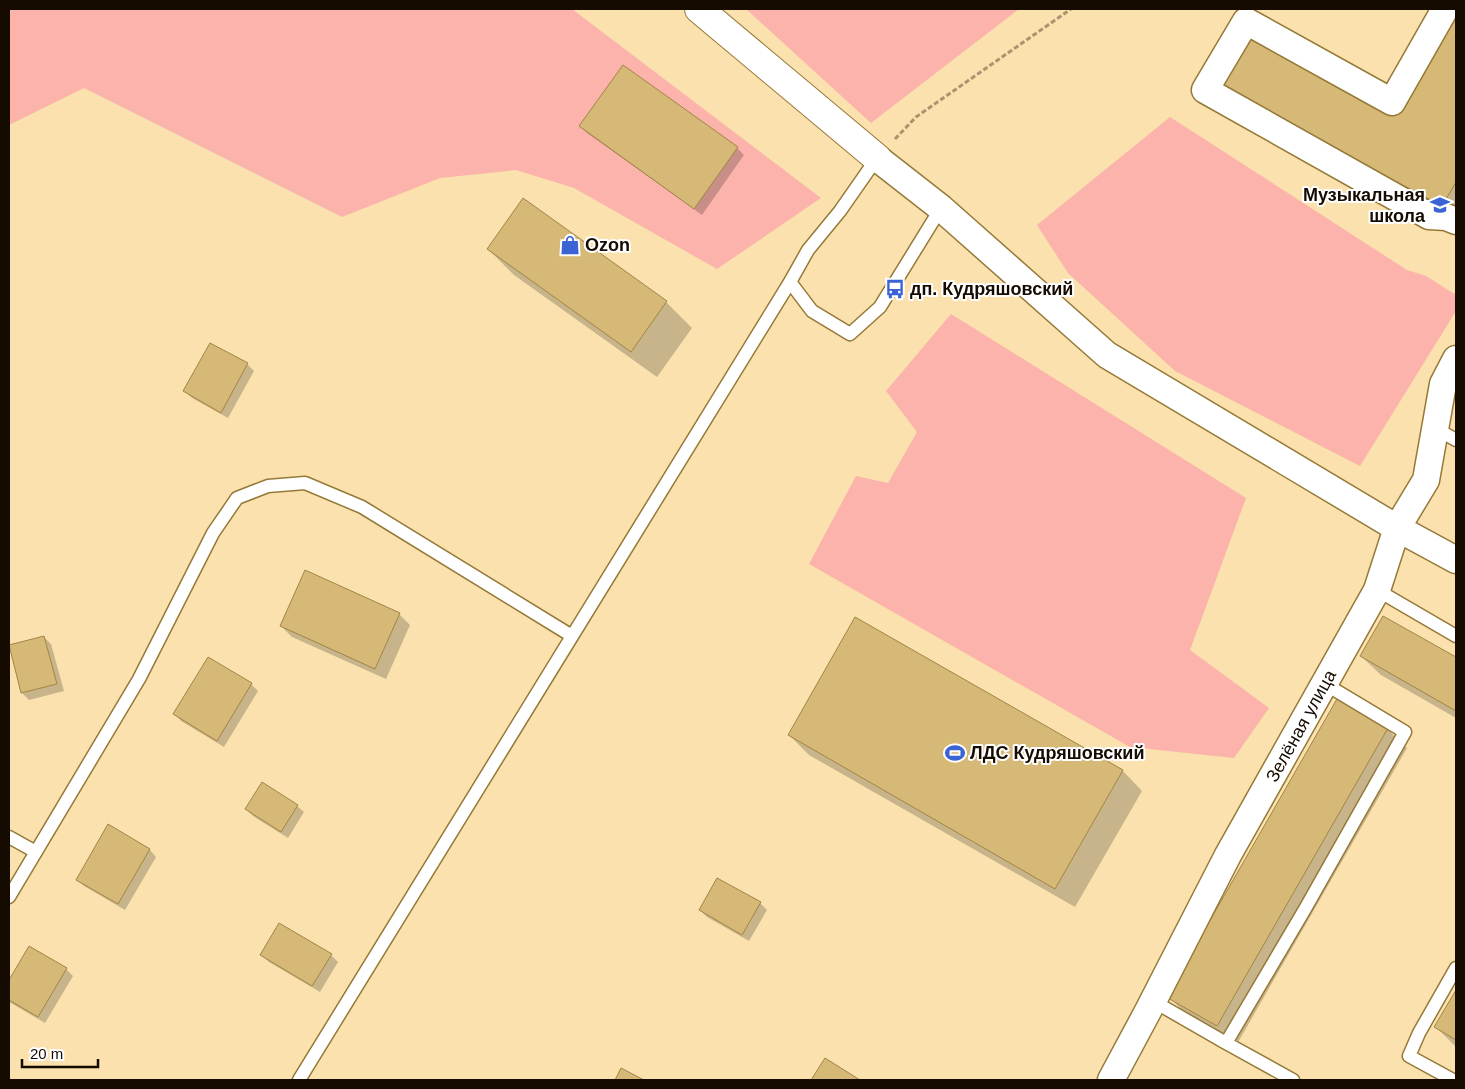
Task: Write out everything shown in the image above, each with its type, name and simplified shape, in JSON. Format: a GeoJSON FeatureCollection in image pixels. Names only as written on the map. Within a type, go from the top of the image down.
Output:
{"type":"FeatureCollection","features":[{"type":"Feature","properties":{"kind":"street"},"geometry":{"type":"LineString","coordinates":[[699,9],[877,158],[941,208],[1106,355],[1398,528],[1456,560]]}},
{"type":"Feature","properties":{"kind":"street"},"geometry":{"type":"LineString","coordinates":[[1444,9],[1392,102],[1246,21],[1205,90],[1429,216],[1446,217],[1456,221]]}},
{"type":"Feature","properties":{"kind":"street","name":"Зелёная улица"},"geometry":{"type":"LineString","coordinates":[[1111,1080],[1228,855],[1377,590],[1398,528],[1426,480],[1446,434],[1443,384],[1456,359]]}},
{"type":"Feature","properties":{"kind":"lane"},"geometry":{"type":"LineString","coordinates":[[299,1080],[808,250],[840,211],[877,158]]}},
{"type":"Feature","properties":{"kind":"lane"},"geometry":{"type":"LineString","coordinates":[[790,282],[812,311],[850,334],[880,307],[941,208]]}},
{"type":"Feature","properties":{"kind":"lane"},"geometry":{"type":"LineString","coordinates":[[9,897],[139,680],[213,533],[237,498],[268,486],[305,483],[362,508],[572,636]]}},
{"type":"Feature","properties":{"kind":"lane"},"geometry":{"type":"LineString","coordinates":[[1377,590],[1456,636]]}},
{"type":"Feature","properties":{"kind":"lane"},"geometry":{"type":"LineString","coordinates":[[1226,1043],[1305,909],[1405,732],[1324,684]]}},
{"type":"Feature","properties":{"kind":"lane"},"geometry":{"type":"LineString","coordinates":[[9,836],[36,852]]}},
{"type":"Feature","properties":{"kind":"lane"},"geometry":{"type":"LineString","coordinates":[[1453,1080],[1409,1056],[1419,1033],[1456,968]]}},
{"type":"Feature","properties":{"kind":"lane"},"geometry":{"type":"LineString","coordinates":[[1153,1001],[1293,1080]]}},
{"type":"Feature","properties":{"kind":"path"},"geometry":{"type":"LineString","coordinates":[[877,158],[916,117],[1071,9]]}},
{"type":"Feature","properties":{"kind":"shaded area"},"geometry":{"type":"Polygon","coordinates":[[[9,9],[572,9],[821,198],[717,269],[574,188],[516,170],[440,178],[342,217],[84,88],[9,125],[9,9]]]}},
{"type":"Feature","properties":{"kind":"shaded area"},"geometry":{"type":"Polygon","coordinates":[[[746,9],[1019,9],[871,123],[746,9]]]}},
{"type":"Feature","properties":{"kind":"shaded area"},"geometry":{"type":"Polygon","coordinates":[[[1170,117],[1407,270],[1426,276],[1456,295],[1456,311],[1360,466],[1175,371],[1068,273],[1037,225],[1170,117]]]}},
{"type":"Feature","properties":{"kind":"shaded area"},"geometry":{"type":"Polygon","coordinates":[[[951,314],[1246,498],[1190,650],[1269,708],[1234,758],[1130,747],[809,564],[856,476],[888,483],[917,432],[886,391],[951,314]]]}},
{"type":"Feature","properties":{"kind":"building"},"geometry":{"type":"Polygon","coordinates":[[[1456,15],[1456,182],[1442,206],[1218,88],[1252,31],[1399,113],[1456,15]]]}},
{"type":"Feature","properties":{"kind":"building"},"geometry":{"type":"Polygon","coordinates":[[[623,65],[738,147],[694,209],[579,126],[623,65]]]}},
{"type":"Feature","properties":{"kind":"building"},"geometry":{"type":"Polygon","coordinates":[[[523,198],[667,301],[631,352],[487,249],[523,198]]]}},
{"type":"Feature","properties":{"kind":"building"},"geometry":{"type":"Polygon","coordinates":[[[210,343],[248,363],[221,413],[183,391],[210,343]]]}},
{"type":"Feature","properties":{"kind":"building"},"geometry":{"type":"Polygon","coordinates":[[[305,570],[400,613],[375,669],[280,626],[305,570]]]}},
{"type":"Feature","properties":{"kind":"building"},"geometry":{"type":"Polygon","coordinates":[[[1383,616],[1456,657],[1456,711],[1360,656],[1383,616]]]}},
{"type":"Feature","properties":{"kind":"building","name":"ЛДС Кудряшовский"},"geometry":{"type":"Polygon","coordinates":[[[855,617],[1123,770],[1055,889],[788,735],[855,617]]]}},
{"type":"Feature","properties":{"kind":"building"},"geometry":{"type":"Polygon","coordinates":[[[44,636],[57,684],[21,693],[9,645],[44,636]]]}},
{"type":"Feature","properties":{"kind":"building"},"geometry":{"type":"Polygon","coordinates":[[[208,657],[252,683],[217,741],[173,714],[208,657]]]}},
{"type":"Feature","properties":{"kind":"building"},"geometry":{"type":"Polygon","coordinates":[[[1337,699],[1388,728],[1217,1026],[1166,997],[1337,699]]]}},
{"type":"Feature","properties":{"kind":"building"},"geometry":{"type":"Polygon","coordinates":[[[262,782],[298,805],[281,832],[245,809],[262,782]]]}},
{"type":"Feature","properties":{"kind":"building"},"geometry":{"type":"Polygon","coordinates":[[[108,824],[150,849],[118,904],[76,880],[108,824]]]}},
{"type":"Feature","properties":{"kind":"building"},"geometry":{"type":"Polygon","coordinates":[[[717,878],[761,902],[742,935],[699,910],[717,878]]]}},
{"type":"Feature","properties":{"kind":"building"},"geometry":{"type":"Polygon","coordinates":[[[279,923],[332,954],[312,986],[260,955],[279,923]]]}},
{"type":"Feature","properties":{"kind":"building"},"geometry":{"type":"Polygon","coordinates":[[[29,946],[67,968],[38,1017],[9,1000],[9,980],[29,946]]]}},
{"type":"Feature","properties":{"kind":"building"},"geometry":{"type":"Polygon","coordinates":[[[1456,990],[1456,1040],[1434,1027],[1456,990]]]}},
{"type":"Feature","properties":{"kind":"building"},"geometry":{"type":"Polygon","coordinates":[[[825,1058],[860,1080],[811,1080],[825,1058]]]}},
{"type":"Feature","properties":{"kind":"building"},"geometry":{"type":"Polygon","coordinates":[[[621,1068],[644,1080],[615,1080],[621,1068]]]}},
{"type":"Feature","properties":{"kind":"place","name":"Музыкальная школа"},"geometry":{"type":"Point","coordinates":[1440,205]}},
{"type":"Feature","properties":{"kind":"place","name":"Ozon"},"geometry":{"type":"Point","coordinates":[570,245]}},
{"type":"Feature","properties":{"kind":"place","name":"дп. Кудряшовский"},"geometry":{"type":"Point","coordinates":[895,289]}},
{"type":"Feature","properties":{"kind":"place","name":"ЛДС Кудряшовский"},"geometry":{"type":"Point","coordinates":[955,753]}}]}
